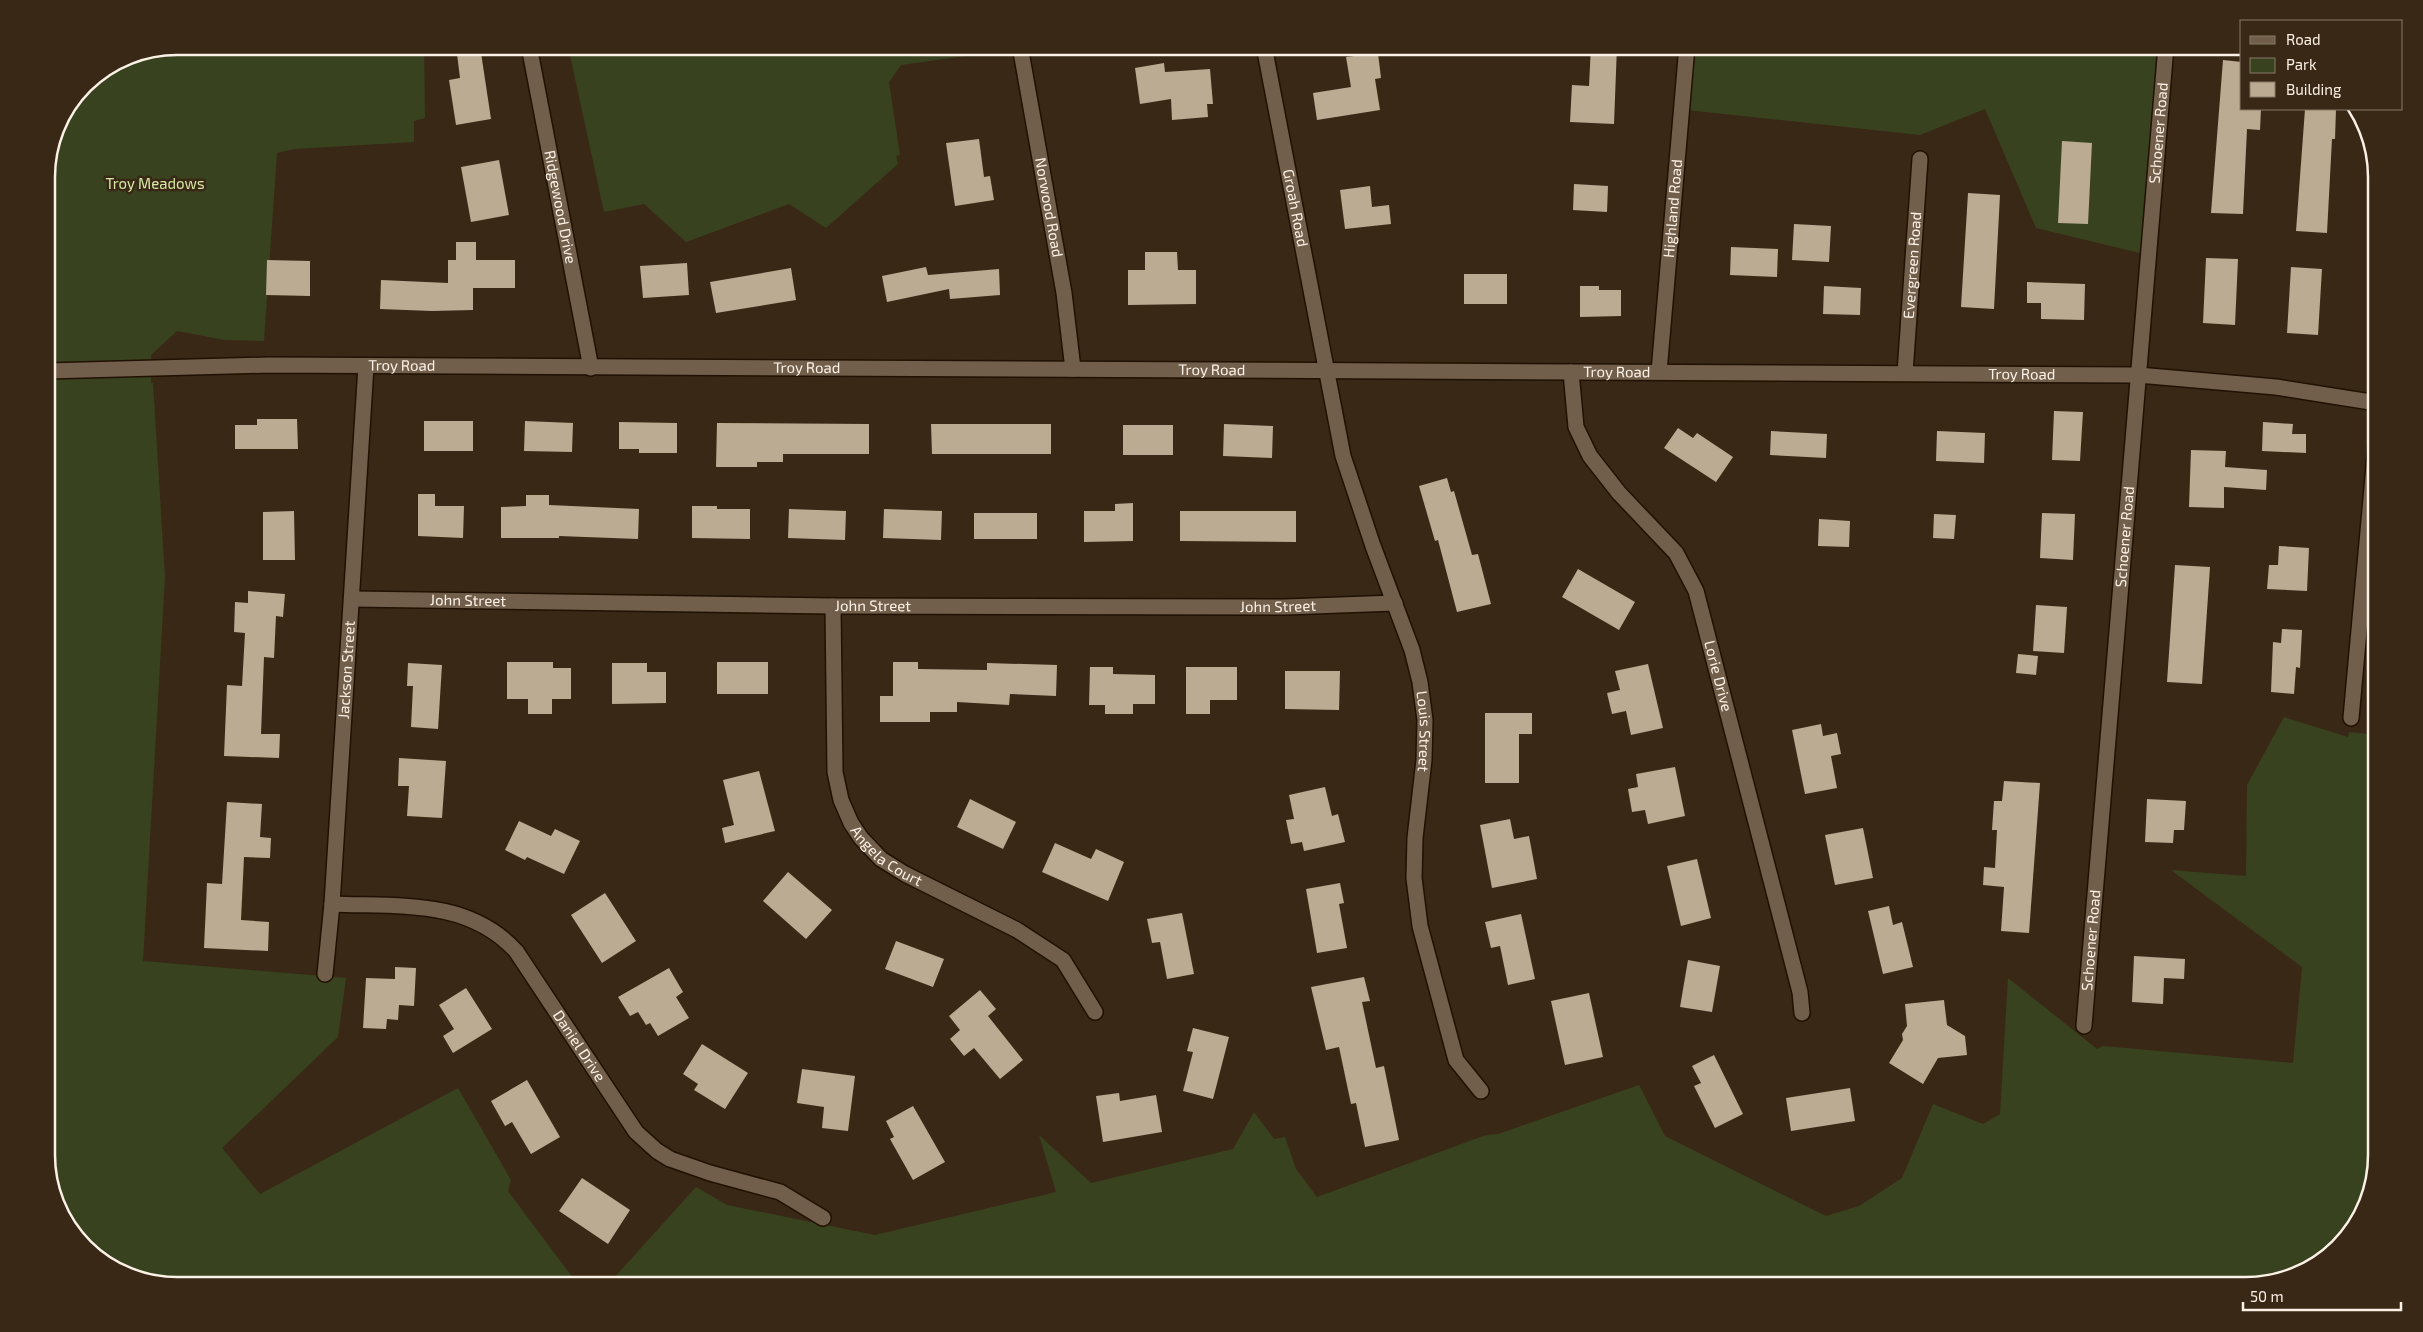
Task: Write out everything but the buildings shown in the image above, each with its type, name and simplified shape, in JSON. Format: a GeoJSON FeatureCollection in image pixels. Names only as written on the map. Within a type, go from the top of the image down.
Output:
{"type":"FeatureCollection","features":[{"type":"Feature","properties":{"kind":"street","name":"Ridgewood Drive"},"geometry":{"type":"LineString","coordinates":[[531,55],[591,368]]}},
{"type":"Feature","properties":{"kind":"street","name":"Norwood Road"},"geometry":{"type":"LineString","coordinates":[[1022,55],[1064,293],[1073,369]]}},
{"type":"Feature","properties":{"kind":"street","name":"Groah Road"},"geometry":{"type":"LineString","coordinates":[[1266,55],[1327,371]]}},
{"type":"Feature","properties":{"kind":"street","name":"Highland Road"},"geometry":{"type":"LineString","coordinates":[[1659,372],[1686,55]]}},
{"type":"Feature","properties":{"kind":"street","name":"Schoener Road"},"geometry":{"type":"LineString","coordinates":[[2084,1026],[2130,496],[2138,374],[2165,55]]}},
{"type":"Feature","properties":{"kind":"street","name":"Evergreen Road"},"geometry":{"type":"LineString","coordinates":[[1905,373],[1920,159]]}},
{"type":"Feature","properties":{"kind":"street","name":"Troy Road"},"geometry":{"type":"LineString","coordinates":[[55,371],[268,364],[591,368],[2138,374],[2276,387],[2368,402]]}},
{"type":"Feature","properties":{"kind":"street","name":"Jackson Street"},"geometry":{"type":"LineString","coordinates":[[325,974],[332,904],[366,366]]}},
{"type":"Feature","properties":{"kind":"street","name":"Louis Street"},"geometry":{"type":"LineString","coordinates":[[1327,371],[1343,456],[1373,546],[1412,650],[1420,682],[1425,720],[1424,760],[1415,838],[1414,878],[1420,926],[1456,1060],[1481,1091]]}},
{"type":"Feature","properties":{"kind":"street","name":"Lorie Drive"},"geometry":{"type":"LineString","coordinates":[[1571,372],[1576,427],[1590,456],[1619,493],[1676,553],[1696,591],[1800,992],[1802,1013]]}},
{"type":"Feature","properties":{"kind":"street"},"geometry":{"type":"LineString","coordinates":[[2351,718],[2368,524]]}},
{"type":"Feature","properties":{"kind":"street","name":"John Street"},"geometry":{"type":"LineString","coordinates":[[352,599],[834,606],[1285,606],[1395,603]]}},
{"type":"Feature","properties":{"kind":"street","name":"Angela Court"},"geometry":{"type":"LineString","coordinates":[[834,606],[835,772],[841,800],[851,823],[862,838],[889,864],[1017,930],[1063,960],[1095,1012]]}},
{"type":"Feature","properties":{"kind":"street","name":"Daniel Drive"},"geometry":{"type":"LineString","coordinates":[[332,904],[453,912],[492,929],[516,951],[636,1132],[646,1142],[670,1159],[780,1192],[823,1218]]}},
{"type":"Feature","properties":{"kind":"green space","name":"Troy Meadows"},"geometry":{"type":"Polygon","coordinates":[[[169,55],[424,55],[425,118],[414,121],[414,142],[294,149],[277,153],[264,341],[224,340],[177,331],[151,355],[151,383],[153,383],[165,577],[143,961],[346,978],[338,1037],[222,1148],[260,1194],[458,1088],[511,1180],[508,1191],[572,1277],[161,1276],[138,1271],[109,1256],[97,1247],[76,1223],[61,1194],[55,1163],[55,169],[57,153],[64,130],[80,103],[97,85],[130,64],[153,57],[169,55]]]}},
{"type":"Feature","properties":{"kind":"green space"},"geometry":{"type":"Polygon","coordinates":[[[570,55],[972,55],[901,65],[889,82],[900,155],[896,156],[898,164],[826,228],[789,204],[686,242],[644,204],[604,212],[570,55]]]}},
{"type":"Feature","properties":{"kind":"green space"},"geometry":{"type":"Polygon","coordinates":[[[1691,55],[2157,55],[2152,256],[2036,228],[1985,109],[1920,135],[1687,110],[1691,55]]]}},
{"type":"Feature","properties":{"kind":"green space"},"geometry":{"type":"Polygon","coordinates":[[[2284,717],[2348,737],[2349,732],[2368,734],[2367,1171],[2359,1202],[2338,1235],[2314,1256],[2285,1271],[2254,1277],[615,1277],[696,1187],[727,1205],[875,1235],[1056,1192],[1039,1135],[1091,1183],[1233,1149],[1254,1112],[1274,1139],[1285,1137],[1296,1169],[1317,1197],[1486,1135],[1498,1134],[1639,1085],[1665,1136],[1826,1216],[1859,1206],[1902,1178],[1933,1104],[1983,1124],[2000,1114],[2008,978],[2097,1049],[2103,1046],[2293,1063],[2302,967],[2171,870],[2246,876],[2247,785],[2284,717]]]}}]}
